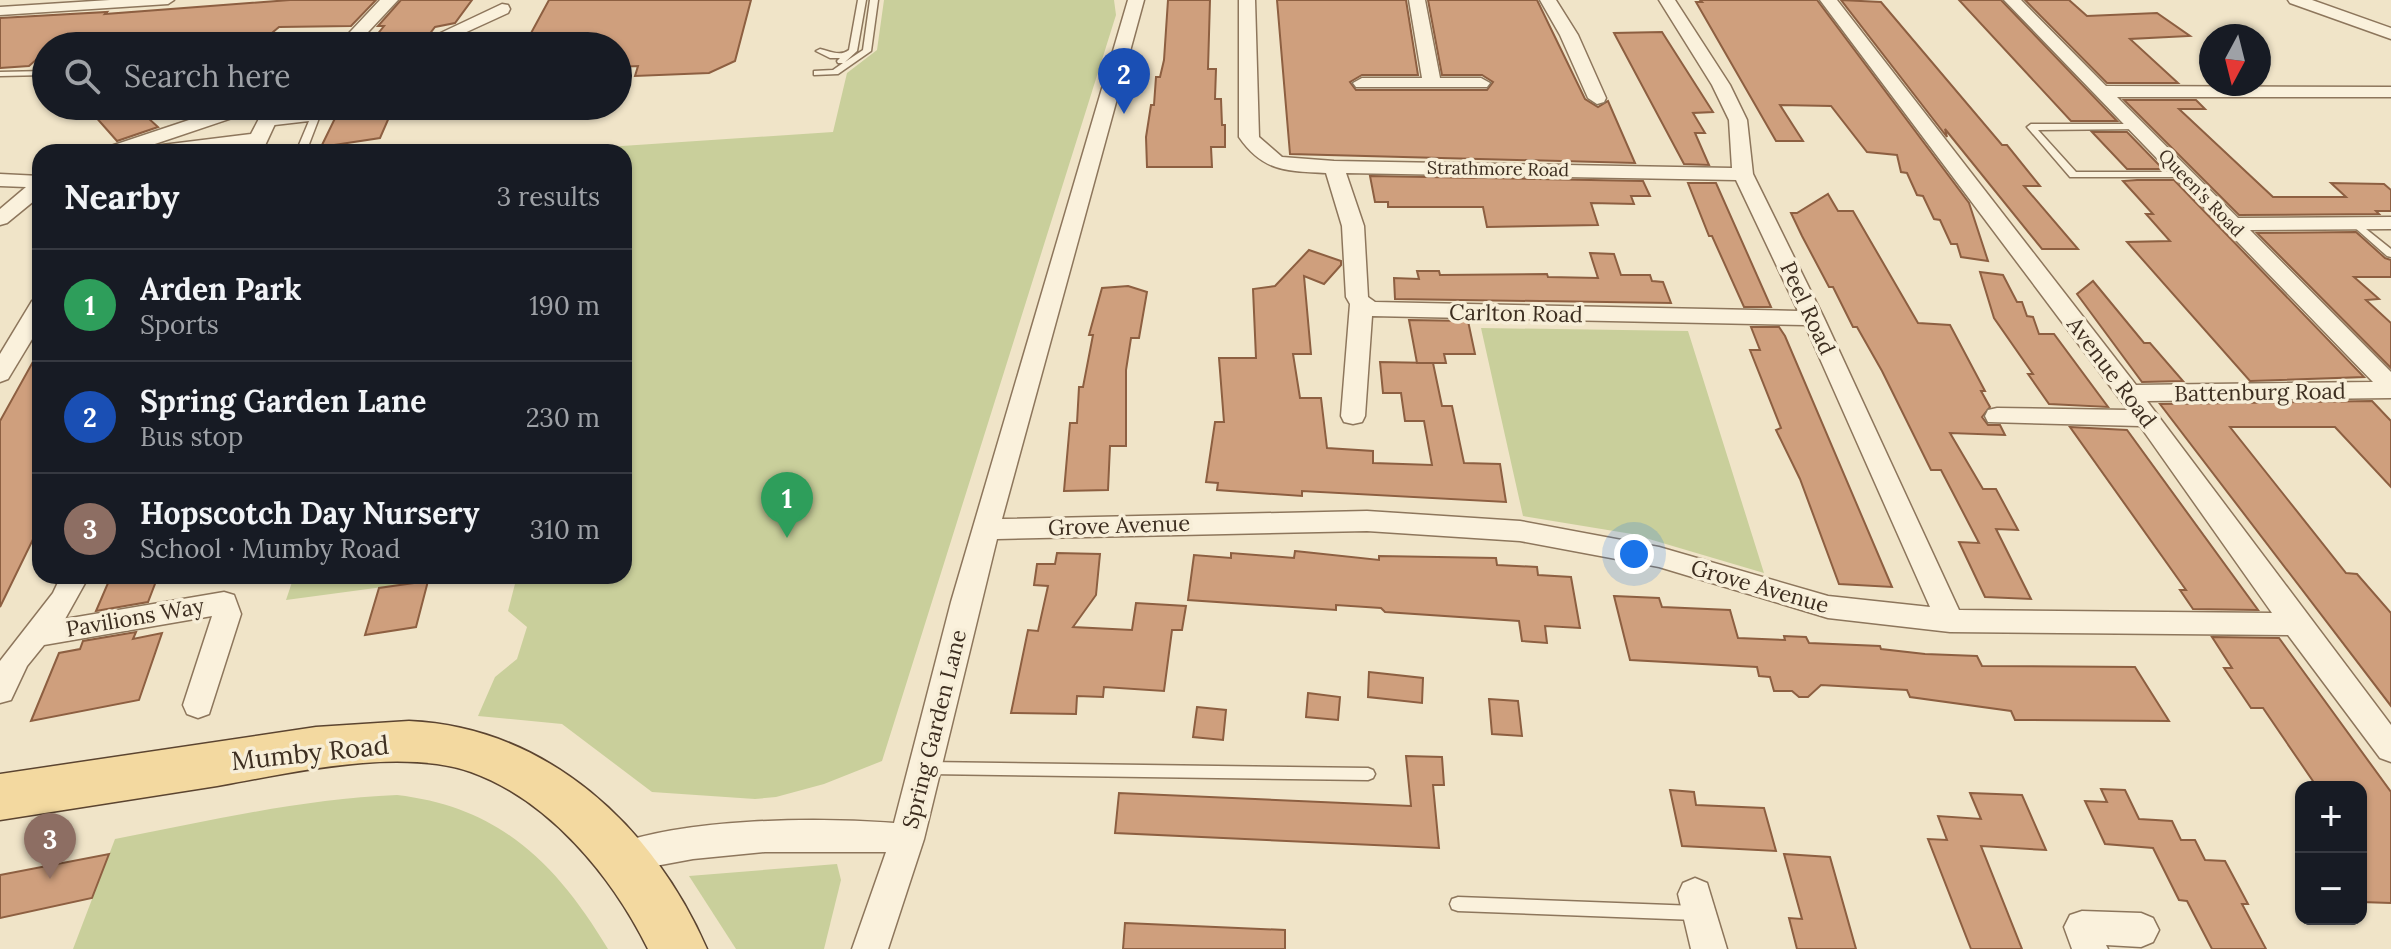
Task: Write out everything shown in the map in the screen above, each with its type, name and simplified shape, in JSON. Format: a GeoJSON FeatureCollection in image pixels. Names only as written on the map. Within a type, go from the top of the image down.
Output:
{"type":"FeatureCollection","features":[{"type":"Feature","properties":{"kind":"main road","name":"Mumby Road"},"geometry":{"type":"LineString","coordinates":[[0,797],[349,743],[435,743],[514,766],[546,786],[623,857],[651,898],[678,949]]}},
{"type":"Feature","properties":{"kind":"street"},"geometry":{"type":"LineString","coordinates":[[0,11],[168,0]]}},
{"type":"Feature","properties":{"kind":"street"},"geometry":{"type":"LineString","coordinates":[[358,32],[390,0]]}},
{"type":"Feature","properties":{"kind":"street","name":"Spring Garden Lane"},"geometry":{"type":"LineString","coordinates":[[870,949],[907,839],[965,602],[1136,0]]}},
{"type":"Feature","properties":{"kind":"street","name":"Strathmore Road"},"geometry":{"type":"LineString","coordinates":[[1247,0],[1249,137],[1257,152],[1269,161],[1334,167],[1743,174]]}},
{"type":"Feature","properties":{"kind":"street"},"geometry":{"type":"LineString","coordinates":[[1417,0],[1432,82]]}},
{"type":"Feature","properties":{"kind":"street"},"geometry":{"type":"LineString","coordinates":[[1548,0],[1569,35],[1597,98]]}},
{"type":"Feature","properties":{"kind":"street","name":"Peel Road"},"geometry":{"type":"LineString","coordinates":[[1667,0],[1721,85],[1738,120],[1743,174],[1813,318],[1950,621]]}},
{"type":"Feature","properties":{"kind":"street","name":"Avenue Road"},"geometry":{"type":"LineString","coordinates":[[1828,0],[2129,393],[2296,624],[2391,749]]}},
{"type":"Feature","properties":{"kind":"street","name":"Queen's Road"},"geometry":{"type":"LineString","coordinates":[[2012,0],[2391,388]]}},
{"type":"Feature","properties":{"kind":"street"},"geometry":{"type":"LineString","coordinates":[[2296,0],[2391,34]]}},
{"type":"Feature","properties":{"kind":"street"},"geometry":{"type":"LineString","coordinates":[[455,32],[498,14]]}},
{"type":"Feature","properties":{"kind":"street"},"geometry":{"type":"LineString","coordinates":[[1362,83],[1481,83]]}},
{"type":"Feature","properties":{"kind":"street"},"geometry":{"type":"LineString","coordinates":[[2101,91],[2391,92]]}},
{"type":"Feature","properties":{"kind":"street"},"geometry":{"type":"LineString","coordinates":[[136,144],[207,120]]}},
{"type":"Feature","properties":{"kind":"street"},"geometry":{"type":"LineString","coordinates":[[195,144],[262,131]]}},
{"type":"Feature","properties":{"kind":"street"},"geometry":{"type":"LineString","coordinates":[[1334,167],[1353,226],[1357,297],[1361,304],[1353,416]]}},
{"type":"Feature","properties":{"kind":"street"},"geometry":{"type":"LineString","coordinates":[[0,180],[32,183]]}},
{"type":"Feature","properties":{"kind":"street"},"geometry":{"type":"LineString","coordinates":[[0,219],[32,191]]}},
{"type":"Feature","properties":{"kind":"street"},"geometry":{"type":"LineString","coordinates":[[2231,224],[2391,223]]}},
{"type":"Feature","properties":{"kind":"street","name":"Carlton Road"},"geometry":{"type":"LineString","coordinates":[[1361,304],[1384,311],[1813,318]]}},
{"type":"Feature","properties":{"kind":"street"},"geometry":{"type":"LineString","coordinates":[[0,374],[32,320]]}},
{"type":"Feature","properties":{"kind":"street","name":"Battenburg Road"},"geometry":{"type":"LineString","coordinates":[[2129,393],[2391,388]]}},
{"type":"Feature","properties":{"kind":"street"},"geometry":{"type":"LineString","coordinates":[[1997,416],[2146,418]]}},
{"type":"Feature","properties":{"kind":"street","name":"Grove Avenue"},"geometry":{"type":"LineString","coordinates":[[986,529],[1367,521],[1520,531],[1659,557],[1828,607],[1950,621],[2296,624]]}},
{"type":"Feature","properties":{"kind":"street","name":"Pavilions Way"},"geometry":{"type":"LineString","coordinates":[[0,691],[16,659],[64,599],[71,584]]}},
{"type":"Feature","properties":{"kind":"street","name":"Pavilions Way"},"geometry":{"type":"LineString","coordinates":[[35,635],[224,603],[228,608],[227,614],[198,705]]}},
{"type":"Feature","properties":{"kind":"street"},"geometry":{"type":"LineString","coordinates":[[623,857],[690,846],[777,839],[865,835],[907,839]]}},
{"type":"Feature","properties":{"kind":"street"},"geometry":{"type":"LineString","coordinates":[[1697,903],[1709,949]]}},
{"type":"Feature","properties":{"kind":"street"},"geometry":{"type":"LineString","coordinates":[[2090,949],[2082,927],[2141,930]]}},
{"type":"Feature","properties":{"kind":"lane"},"geometry":{"type":"LineString","coordinates":[[862,0],[850,54],[817,73],[835,72],[867,51],[874,0]]}},
{"type":"Feature","properties":{"kind":"lane"},"geometry":{"type":"LineString","coordinates":[[820,51],[833,56],[850,54]]}},
{"type":"Feature","properties":{"kind":"lane"},"geometry":{"type":"LineString","coordinates":[[0,74],[32,73]]}},
{"type":"Feature","properties":{"kind":"lane"},"geometry":{"type":"LineString","coordinates":[[262,131],[307,120]]}},
{"type":"Feature","properties":{"kind":"lane"},"geometry":{"type":"LineString","coordinates":[[304,144],[314,120]]}},
{"type":"Feature","properties":{"kind":"lane"},"geometry":{"type":"LineString","coordinates":[[2137,127],[2031,127],[2073,175],[2183,175]]}},
{"type":"Feature","properties":{"kind":"lane"},"geometry":{"type":"LineString","coordinates":[[2356,224],[2391,254]]}},
{"type":"Feature","properties":{"kind":"lane"},"geometry":{"type":"LineString","coordinates":[[925,768],[1368,774]]}},
{"type":"Feature","properties":{"kind":"lane"},"geometry":{"type":"LineString","coordinates":[[1458,904],[1697,903]]}},
{"type":"Feature","properties":{"kind":"green space"},"geometry":{"type":"Polygon","coordinates":[[[884,0],[1114,0],[1116,15],[882,761],[824,784],[776,797],[755,799],[652,792],[562,724],[478,716],[495,677],[517,659],[527,627],[508,611],[515,584],[632,584],[632,145],[833,132],[847,73],[877,50],[884,0]]]}},
{"type":"Feature","properties":{"kind":"green space"},"geometry":{"type":"Polygon","coordinates":[[[1481,328],[1688,331],[1764,573],[1632,534],[1523,516],[1481,328]]]}},
{"type":"Feature","properties":{"kind":"green space"},"geometry":{"type":"Polygon","coordinates":[[[291,584],[405,584],[286,600],[291,584]]]}},
{"type":"Feature","properties":{"kind":"green space"},"geometry":{"type":"Polygon","coordinates":[[[397,795],[466,812],[522,844],[568,890],[608,949],[73,949],[115,839],[290,806],[397,795]]]}},
{"type":"Feature","properties":{"kind":"green space"},"geometry":{"type":"Polygon","coordinates":[[[837,864],[841,880],[824,949],[736,949],[689,876],[837,864]]]}},
{"type":"Feature","properties":{"kind":"building"},"geometry":{"type":"Polygon","coordinates":[[[290,0],[376,0],[351,26],[279,27],[273,32],[32,32],[32,63],[0,68],[0,18],[107,12],[105,14],[290,0]]]}},
{"type":"Feature","properties":{"kind":"building"},"geometry":{"type":"Polygon","coordinates":[[[401,0],[472,0],[455,23],[435,27],[431,32],[379,32],[384,26],[378,26],[401,0]]]}},
{"type":"Feature","properties":{"kind":"building"},"geometry":{"type":"Polygon","coordinates":[[[549,0],[751,0],[735,61],[709,73],[635,76],[638,66],[632,66],[632,32],[532,32],[549,0]]]}},
{"type":"Feature","properties":{"kind":"building"},"geometry":{"type":"Polygon","coordinates":[[[1168,0],[1210,0],[1208,69],[1216,69],[1215,99],[1221,99],[1222,125],[1225,125],[1225,147],[1211,147],[1212,167],[1147,167],[1146,137],[1151,105],[1154,105],[1156,77],[1160,77],[1164,60],[1168,0]]]}},
{"type":"Feature","properties":{"kind":"building"},"geometry":{"type":"Polygon","coordinates":[[[1277,0],[1406,0],[1418,75],[1362,75],[1350,82],[1356,90],[1487,90],[1493,82],[1482,75],[1442,75],[1428,0],[1537,0],[1585,99],[1598,107],[1608,101],[1635,163],[1290,154],[1277,0]]]}},
{"type":"Feature","properties":{"kind":"building"},"geometry":{"type":"Polygon","coordinates":[[[1700,0],[1817,0],[1969,203],[1988,261],[1961,257],[1957,244],[1951,244],[1940,220],[1934,219],[1923,196],[1917,195],[1907,173],[1901,172],[1897,155],[1867,152],[1831,106],[1780,105],[1803,141],[1776,141],[1696,2],[1702,2],[1700,0]]]}},
{"type":"Feature","properties":{"kind":"building"},"geometry":{"type":"Polygon","coordinates":[[[1841,0],[1881,2],[2040,186],[2024,186],[2078,249],[2042,249],[1945,129],[1947,137],[1841,0]]]}},
{"type":"Feature","properties":{"kind":"building"},"geometry":{"type":"Polygon","coordinates":[[[1959,0],[2001,0],[2117,121],[2071,121],[1959,0]]]}},
{"type":"Feature","properties":{"kind":"building"},"geometry":{"type":"Polygon","coordinates":[[[2025,0],[2069,0],[2087,16],[2157,13],[2190,36],[2130,39],[2178,83],[2107,83],[2025,0]]]}},
{"type":"Feature","properties":{"kind":"building"},"geometry":{"type":"Polygon","coordinates":[[[1662,32],[1713,112],[1693,113],[1705,133],[1695,133],[1709,165],[1684,164],[1614,33],[1662,32]]]}},
{"type":"Feature","properties":{"kind":"building"},"geometry":{"type":"Polygon","coordinates":[[[2124,100],[2196,100],[2205,109],[2179,109],[2273,197],[2346,197],[2331,183],[2384,184],[2391,190],[2391,211],[2376,211],[2379,214],[2239,215],[2124,100]]]}},
{"type":"Feature","properties":{"kind":"building"},"geometry":{"type":"Polygon","coordinates":[[[98,120],[150,120],[158,127],[117,141],[98,120]]]}},
{"type":"Feature","properties":{"kind":"building"},"geometry":{"type":"Polygon","coordinates":[[[334,120],[388,120],[380,138],[322,144],[334,120]]]}},
{"type":"Feature","properties":{"kind":"building"},"geometry":{"type":"Polygon","coordinates":[[[2092,132],[2127,132],[2163,169],[2127,169],[2092,132]]]}},
{"type":"Feature","properties":{"kind":"building"},"geometry":{"type":"Polygon","coordinates":[[[1370,176],[1643,181],[1650,196],[1631,196],[1634,204],[1591,203],[1598,225],[1487,227],[1483,207],[1388,207],[1388,202],[1375,202],[1370,176]]]}},
{"type":"Feature","properties":{"kind":"building"},"geometry":{"type":"Polygon","coordinates":[[[2174,180],[2364,377],[2250,381],[2127,242],[2170,241],[2146,214],[2153,214],[2123,181],[2174,180]]]}},
{"type":"Feature","properties":{"kind":"building"},"geometry":{"type":"Polygon","coordinates":[[[1688,183],[1716,183],[1771,307],[1744,307],[1712,236],[1709,236],[1688,183]]]}},
{"type":"Feature","properties":{"kind":"building"},"geometry":{"type":"Polygon","coordinates":[[[1828,194],[1838,211],[1853,211],[1918,323],[1950,325],[1985,391],[1981,391],[1990,407],[1982,417],[1988,425],[2000,425],[2005,435],[1950,433],[1983,489],[1996,489],[2018,530],[1996,529],[2031,599],[1985,597],[1959,542],[1979,543],[1941,470],[1931,470],[1882,371],[1857,327],[1853,327],[1833,287],[1829,287],[1802,236],[1791,213],[1797,213],[1828,194]]]}},
{"type":"Feature","properties":{"kind":"building"},"geometry":{"type":"Polygon","coordinates":[[[2356,232],[2391,260],[2391,277],[2354,277],[2379,299],[2366,300],[2391,323],[2391,368],[2257,233],[2356,232]]]}},
{"type":"Feature","properties":{"kind":"building"},"geometry":{"type":"Polygon","coordinates":[[[1309,250],[1341,261],[1324,284],[1304,276],[1311,354],[1293,354],[1300,398],[1321,398],[1327,448],[1373,451],[1373,463],[1432,465],[1424,421],[1405,421],[1401,393],[1383,393],[1380,362],[1433,363],[1442,406],[1452,406],[1464,463],[1500,464],[1506,502],[1302,491],[1302,496],[1217,490],[1218,483],[1206,482],[1215,422],[1224,422],[1219,358],[1256,358],[1253,289],[1275,286],[1309,250]]]}},
{"type":"Feature","properties":{"kind":"building"},"geometry":{"type":"Polygon","coordinates":[[[1590,253],[1614,254],[1621,275],[1650,275],[1652,281],[1663,282],[1671,303],[1395,299],[1394,278],[1419,279],[1417,271],[1439,271],[1440,275],[1547,274],[1548,277],[1598,278],[1590,253]]]}},
{"type":"Feature","properties":{"kind":"building"},"geometry":{"type":"Polygon","coordinates":[[[1980,272],[2003,275],[2017,302],[2022,302],[2027,316],[2033,317],[2039,334],[2054,334],[2108,407],[2049,404],[2028,374],[2033,374],[1994,318],[1980,272]]]}},
{"type":"Feature","properties":{"kind":"building"},"geometry":{"type":"Polygon","coordinates":[[[2093,281],[2144,343],[2150,343],[2183,381],[2142,382],[2077,294],[2093,281]]]}},
{"type":"Feature","properties":{"kind":"building"},"geometry":{"type":"Polygon","coordinates":[[[1128,286],[1147,292],[1139,338],[1131,338],[1126,370],[1126,446],[1110,446],[1108,490],[1064,491],[1070,423],[1077,423],[1079,387],[1083,387],[1093,335],[1089,335],[1102,288],[1128,286]]]}},
{"type":"Feature","properties":{"kind":"building"},"geometry":{"type":"Polygon","coordinates":[[[1409,320],[1468,321],[1475,354],[1444,354],[1446,363],[1417,363],[1409,320]]]}},
{"type":"Feature","properties":{"kind":"building"},"geometry":{"type":"Polygon","coordinates":[[[1751,327],[1779,327],[1785,336],[1892,587],[1839,584],[1800,479],[1776,430],[1781,428],[1750,350],[1760,350],[1751,327]]]}},
{"type":"Feature","properties":{"kind":"building"},"geometry":{"type":"Polygon","coordinates":[[[32,363],[32,541],[0,607],[0,421],[32,363]]]}},
{"type":"Feature","properties":{"kind":"building"},"geometry":{"type":"Polygon","coordinates":[[[2372,401],[2391,421],[2391,487],[2335,427],[2230,427],[2346,573],[2357,574],[2391,613],[2391,706],[2160,404],[2372,401]]]}},
{"type":"Feature","properties":{"kind":"building"},"geometry":{"type":"Polygon","coordinates":[[[2070,427],[2127,430],[2258,610],[2193,609],[2180,590],[2186,590],[2070,427]]]}},
{"type":"Feature","properties":{"kind":"building"},"geometry":{"type":"Polygon","coordinates":[[[1295,551],[1379,560],[1379,556],[1496,558],[1497,565],[1537,567],[1538,575],[1571,577],[1580,628],[1545,626],[1547,643],[1522,641],[1519,621],[1385,612],[1381,608],[1336,605],[1336,610],[1188,600],[1194,555],[1231,558],[1231,553],[1294,558],[1295,551]]]}},
{"type":"Feature","properties":{"kind":"building"},"geometry":{"type":"Polygon","coordinates":[[[1057,553],[1100,554],[1096,595],[1073,627],[1132,630],[1136,603],[1186,606],[1182,630],[1172,630],[1164,691],[1104,687],[1103,697],[1077,696],[1076,714],[1011,713],[1028,630],[1038,631],[1048,586],[1034,585],[1037,564],[1055,564],[1057,553]]]}},
{"type":"Feature","properties":{"kind":"building"},"geometry":{"type":"Polygon","coordinates":[[[108,584],[155,584],[148,602],[96,611],[108,584]]]}},
{"type":"Feature","properties":{"kind":"building"},"geometry":{"type":"Polygon","coordinates":[[[427,584],[416,627],[365,635],[379,588],[427,584]]]}},
{"type":"Feature","properties":{"kind":"building"},"geometry":{"type":"Polygon","coordinates":[[[1614,596],[1659,598],[1662,607],[1730,610],[1738,638],[1785,640],[1784,636],[1806,637],[1809,643],[1880,646],[1881,649],[1925,654],[1977,656],[1982,666],[2135,667],[2169,721],[2015,720],[2011,711],[1910,697],[1907,690],[1821,685],[1808,697],[1799,697],[1792,691],[1774,691],[1770,677],[1759,676],[1757,667],[1630,660],[1614,596]]]}},
{"type":"Feature","properties":{"kind":"building"},"geometry":{"type":"Polygon","coordinates":[[[136,632],[133,639],[162,633],[139,700],[31,721],[59,653],[80,649],[83,641],[136,632]]]}},
{"type":"Feature","properties":{"kind":"building"},"geometry":{"type":"Polygon","coordinates":[[[2212,637],[2279,638],[2391,792],[2391,903],[2367,902],[2367,781],[2313,781],[2263,708],[2251,708],[2224,668],[2232,668],[2212,637]]]}},
{"type":"Feature","properties":{"kind":"building"},"geometry":{"type":"Polygon","coordinates":[[[1369,672],[1423,678],[1422,703],[1368,697],[1369,672]]]}},
{"type":"Feature","properties":{"kind":"building"},"geometry":{"type":"Polygon","coordinates":[[[1308,693],[1340,697],[1338,720],[1306,717],[1308,693]]]}},
{"type":"Feature","properties":{"kind":"building"},"geometry":{"type":"Polygon","coordinates":[[[1489,699],[1518,701],[1522,736],[1492,734],[1489,699]]]}},
{"type":"Feature","properties":{"kind":"building"},"geometry":{"type":"Polygon","coordinates":[[[1197,707],[1226,710],[1223,740],[1193,737],[1197,707]]]}},
{"type":"Feature","properties":{"kind":"building"},"geometry":{"type":"Polygon","coordinates":[[[1406,756],[1442,757],[1444,785],[1433,785],[1439,848],[1115,833],[1119,793],[1411,806],[1406,756]]]}},
{"type":"Feature","properties":{"kind":"building"},"geometry":{"type":"Polygon","coordinates":[[[2101,789],[2125,790],[2139,819],[2172,821],[2181,840],[2195,840],[2205,860],[2225,861],[2248,904],[2242,904],[2266,949],[2212,949],[2187,901],[2179,900],[2153,848],[2105,844],[2085,801],[2107,802],[2101,789]]]}},
{"type":"Feature","properties":{"kind":"building"},"geometry":{"type":"Polygon","coordinates":[[[1670,790],[1694,792],[1696,805],[1764,808],[1776,851],[1682,846],[1670,790]]]}},
{"type":"Feature","properties":{"kind":"building"},"geometry":{"type":"Polygon","coordinates":[[[1970,793],[2022,795],[2046,850],[1981,846],[2022,949],[1971,949],[1928,839],[1947,840],[1938,816],[1981,819],[1970,793]]]}},
{"type":"Feature","properties":{"kind":"building"},"geometry":{"type":"Polygon","coordinates":[[[109,854],[92,898],[0,918],[0,875],[109,854]]]}},
{"type":"Feature","properties":{"kind":"building"},"geometry":{"type":"Polygon","coordinates":[[[1784,854],[1830,857],[1856,949],[1797,949],[1789,918],[1802,919],[1784,854]]]}},
{"type":"Feature","properties":{"kind":"building"},"geometry":{"type":"Polygon","coordinates":[[[1125,923],[1285,930],[1285,949],[1123,949],[1125,923]]]}},
{"type":"Feature","properties":{"kind":"place","name":"Spring Garden Lane"},"geometry":{"type":"Point","coordinates":[1124,114]}},
{"type":"Feature","properties":{"kind":"place","name":"Arden Park"},"geometry":{"type":"Point","coordinates":[787,538]}},
{"type":"Feature","properties":{"kind":"place","name":"Hopscotch Day Nursery"},"geometry":{"type":"Point","coordinates":[50,879]}}]}
